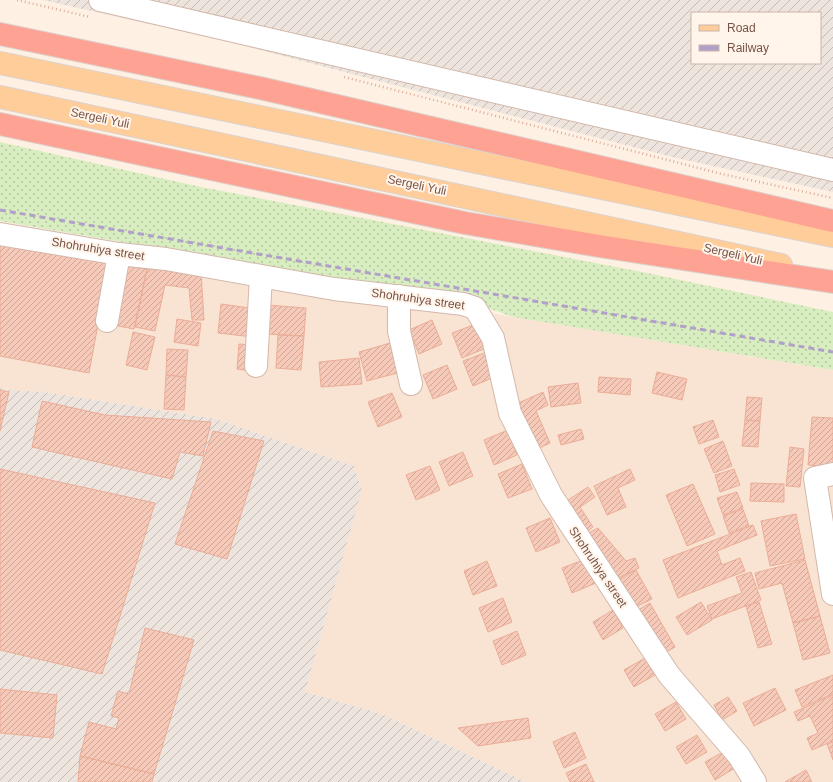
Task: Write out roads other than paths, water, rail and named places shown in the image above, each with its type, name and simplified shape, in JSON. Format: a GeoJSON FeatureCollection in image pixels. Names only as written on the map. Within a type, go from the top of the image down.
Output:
{"type":"FeatureCollection","features":[{"type":"Feature","properties":{"kind":"highway"},"geometry":{"type":"LineString","coordinates":[[0,34],[260,88],[833,221]]}},
{"type":"Feature","properties":{"kind":"highway"},"geometry":{"type":"LineString","coordinates":[[0,124],[465,223],[833,282]]}},
{"type":"Feature","properties":{"kind":"main road"},"geometry":{"type":"LineString","coordinates":[[0,63],[833,236]]}},
{"type":"Feature","properties":{"kind":"main road","name":"Sergeli Yuli"},"geometry":{"type":"LineString","coordinates":[[0,97],[593,223],[833,276]]}},
{"type":"Feature","properties":{"kind":"street"},"geometry":{"type":"LineString","coordinates":[[96,8],[833,170]]}},
{"type":"Feature","properties":{"kind":"street","name":"Shohruhiya street"},"geometry":{"type":"LineString","coordinates":[[0,234],[119,254],[166,259],[334,289],[463,304],[476,308],[492,338],[510,413],[551,495],[669,675],[739,756],[755,782]]}},
{"type":"Feature","properties":{"kind":"street"},"geometry":{"type":"LineString","coordinates":[[107,321],[119,254]]}},
{"type":"Feature","properties":{"kind":"street"},"geometry":{"type":"LineString","coordinates":[[256,366],[261,276]]}},
{"type":"Feature","properties":{"kind":"street"},"geometry":{"type":"LineString","coordinates":[[399,296],[399,331],[411,384]]}},
{"type":"Feature","properties":{"kind":"street"},"geometry":{"type":"LineString","coordinates":[[833,474],[815,478],[833,594]]}},
{"type":"Feature","properties":{"kind":"railway"},"geometry":{"type":"LineString","coordinates":[[0,210],[833,352]]}}]}
